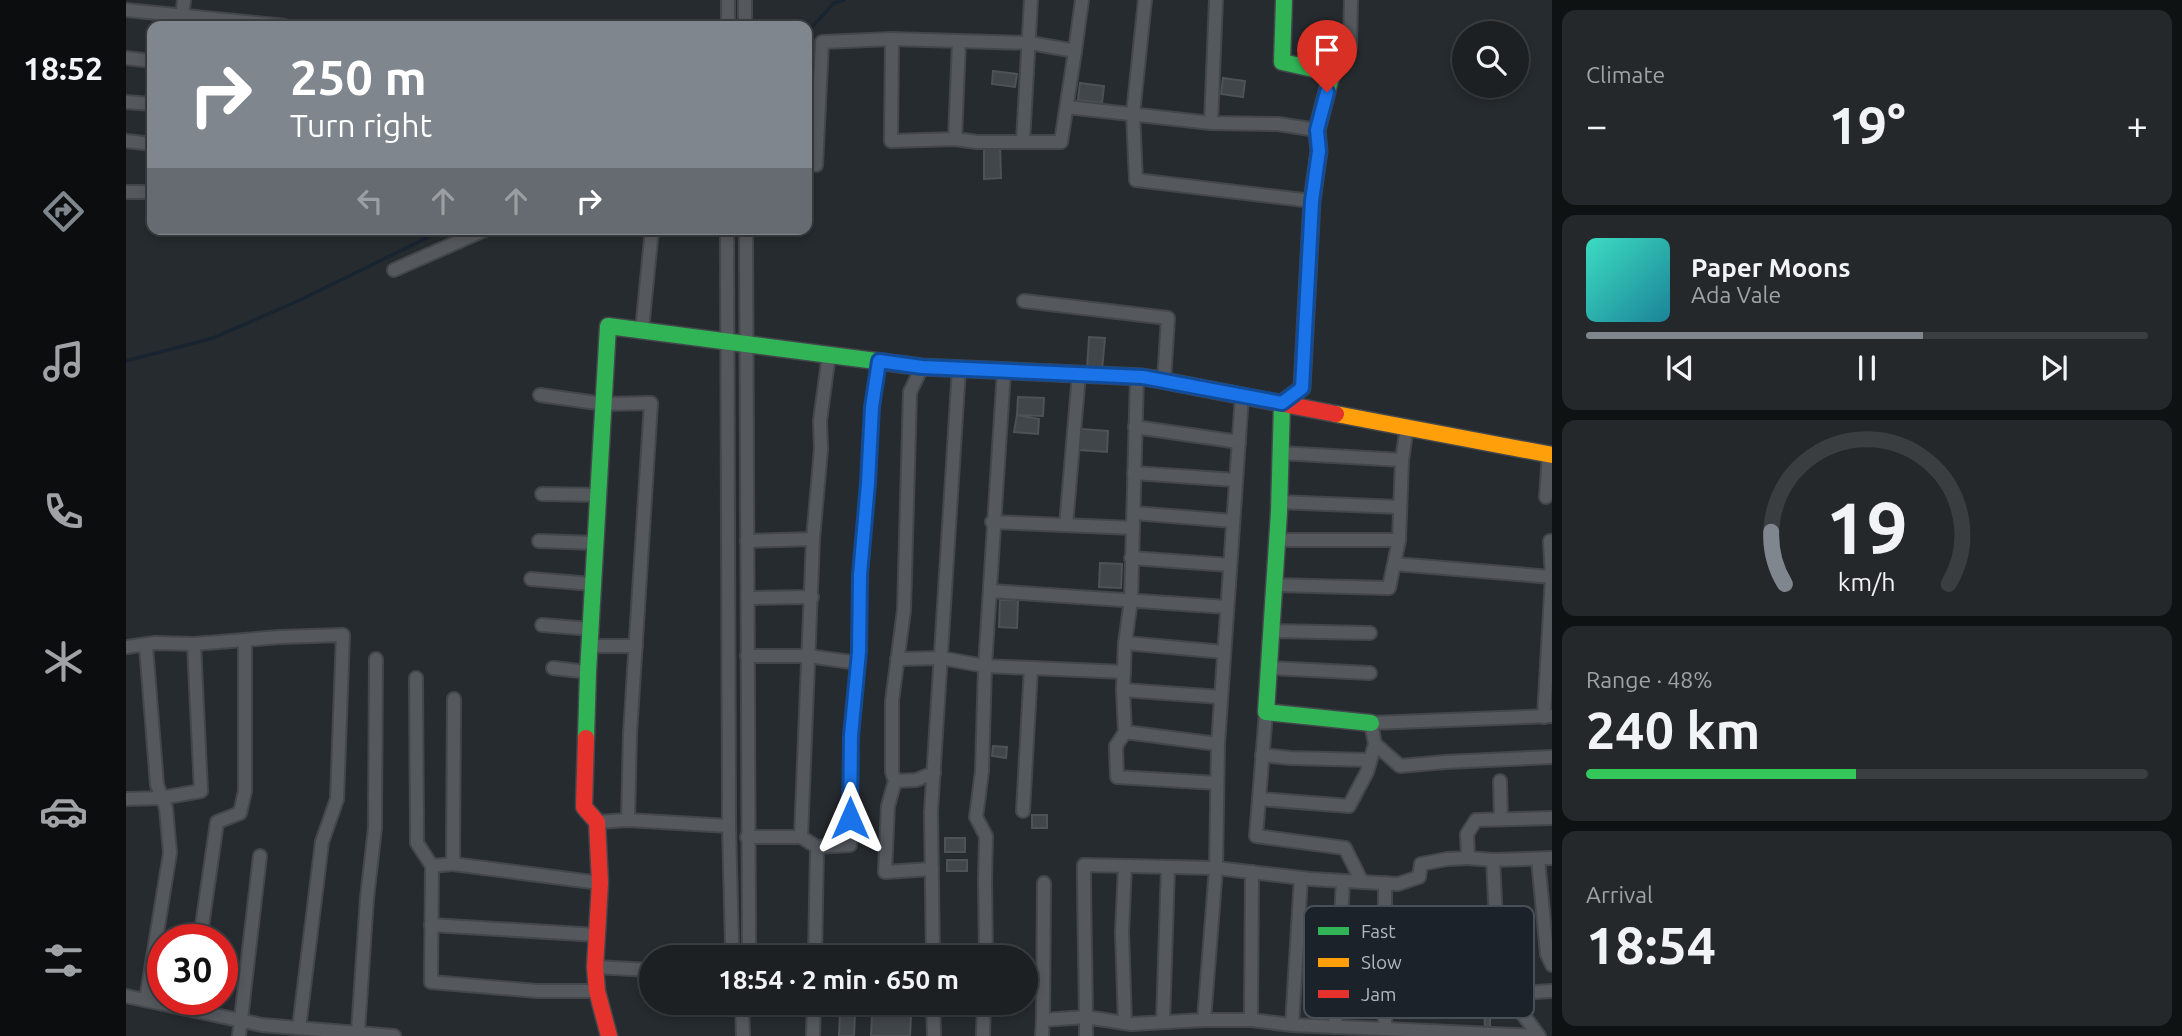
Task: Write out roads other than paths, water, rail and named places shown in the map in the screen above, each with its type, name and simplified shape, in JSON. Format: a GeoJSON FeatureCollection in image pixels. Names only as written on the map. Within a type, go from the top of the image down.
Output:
{"type":"FeatureCollection","features":[{"type":"Feature","properties":{"kind":"street"},"geometry":{"type":"LineString","coordinates":[[126,10],[182,21],[184,0]]}},
{"type":"Feature","properties":{"kind":"street"},"geometry":{"type":"LineString","coordinates":[[728,21],[729,0]]}},
{"type":"Feature","properties":{"kind":"street"},"geometry":{"type":"LineString","coordinates":[[745,0],[745,21]]}},
{"type":"Feature","properties":{"kind":"street"},"geometry":{"type":"LineString","coordinates":[[1023,141],[1031,0]]}},
{"type":"Feature","properties":{"kind":"street"},"geometry":{"type":"LineString","coordinates":[[892,39],[891,141],[955,139],[977,142],[1061,142],[1082,0]]}},
{"type":"Feature","properties":{"kind":"street"},"geometry":{"type":"LineString","coordinates":[[1145,0],[1133,114],[1136,180],[1312,201]]}},
{"type":"Feature","properties":{"kind":"street"},"geometry":{"type":"LineString","coordinates":[[1211,123],[1216,0]]}},
{"type":"Feature","properties":{"kind":"street"},"geometry":{"type":"LineString","coordinates":[[1284,0],[1282,62],[1332,73]]}},
{"type":"Feature","properties":{"kind":"street"},"geometry":{"type":"LineString","coordinates":[[1282,403],[1302,388],[1312,201],[1319,151],[1317,130],[1332,73],[1350,47],[1351,0]]}},
{"type":"Feature","properties":{"kind":"street"},"geometry":{"type":"LineString","coordinates":[[816,165],[822,42],[892,39],[1030,43],[1074,51]]}},
{"type":"Feature","properties":{"kind":"street"},"geometry":{"type":"LineString","coordinates":[[955,139],[959,41]]}},
{"type":"Feature","properties":{"kind":"street"},"geometry":{"type":"LineString","coordinates":[[126,58],[147,60]]}},
{"type":"Feature","properties":{"kind":"street"},"geometry":{"type":"LineString","coordinates":[[126,102],[147,104]]}},
{"type":"Feature","properties":{"kind":"street"},"geometry":{"type":"LineString","coordinates":[[1067,107],[1211,123],[1278,124],[1317,130]]}},
{"type":"Feature","properties":{"kind":"street"},"geometry":{"type":"LineString","coordinates":[[126,141],[147,143]]}},
{"type":"Feature","properties":{"kind":"street"},"geometry":{"type":"LineString","coordinates":[[126,192],[147,192]]}},
{"type":"Feature","properties":{"kind":"street"},"geometry":{"type":"LineString","coordinates":[[394,270],[473,235]]}},
{"type":"Feature","properties":{"kind":"street"},"geometry":{"type":"LineString","coordinates":[[642,330],[651,235]]}},
{"type":"Feature","properties":{"kind":"street"},"geometry":{"type":"LineString","coordinates":[[727,235],[729,826],[732,945]]}},
{"type":"Feature","properties":{"kind":"street"},"geometry":{"type":"LineString","coordinates":[[746,235],[749,945]]}},
{"type":"Feature","properties":{"kind":"street"},"geometry":{"type":"LineString","coordinates":[[1024,301],[1168,318],[1164,381]]}},
{"type":"Feature","properties":{"kind":"street"},"geometry":{"type":"LineString","coordinates":[[608,1036],[597,991],[595,967],[600,883],[597,822],[584,807],[589,646],[608,326],[922,367],[1137,376],[1242,395],[1550,454],[1546,497]]}},
{"type":"Feature","properties":{"kind":"street"},"geometry":{"type":"LineString","coordinates":[[801,836],[813,539],[821,449],[820,421],[829,354]]}},
{"type":"Feature","properties":{"kind":"street"},"geometry":{"type":"LineString","coordinates":[[747,837],[801,836],[817,847],[850,845],[851,736],[858,663],[860,575],[872,407],[879,361]]}},
{"type":"Feature","properties":{"kind":"street"},"geometry":{"type":"LineString","coordinates":[[922,367],[910,392],[904,610],[892,701],[892,772],[895,781],[888,806],[885,872],[932,869]]}},
{"type":"Feature","properties":{"kind":"street"},"geometry":{"type":"LineString","coordinates":[[933,945],[931,812],[959,368]]}},
{"type":"Feature","properties":{"kind":"street"},"geometry":{"type":"LineString","coordinates":[[986,945],[986,836],[976,817],[982,772],[985,666],[1004,370]]}},
{"type":"Feature","properties":{"kind":"street"},"geometry":{"type":"LineString","coordinates":[[1066,525],[1079,374]]}},
{"type":"Feature","properties":{"kind":"street"},"geometry":{"type":"LineString","coordinates":[[1137,376],[1131,600],[1125,643],[1123,690],[1125,732],[1116,746],[1117,777],[1217,783]]}},
{"type":"Feature","properties":{"kind":"street"},"geometry":{"type":"LineString","coordinates":[[1204,1020],[1216,867],[1218,744],[1242,395]]}},
{"type":"Feature","properties":{"kind":"street"},"geometry":{"type":"LineString","coordinates":[[540,396],[604,404],[651,403],[630,734],[628,820]]}},
{"type":"Feature","properties":{"kind":"street"},"geometry":{"type":"LineString","coordinates":[[1282,403],[1272,631],[1256,836],[1345,848],[1362,882]]}},
{"type":"Feature","properties":{"kind":"street"},"geometry":{"type":"LineString","coordinates":[[1274,585],[1390,588],[1399,540],[1402,460],[1407,426]]}},
{"type":"Feature","properties":{"kind":"street"},"geometry":{"type":"LineString","coordinates":[[1135,427],[1239,442]]}},
{"type":"Feature","properties":{"kind":"street"},"geometry":{"type":"LineString","coordinates":[[1281,453],[1402,460]]}},
{"type":"Feature","properties":{"kind":"street"},"geometry":{"type":"LineString","coordinates":[[1133,473],[1236,481]]}},
{"type":"Feature","properties":{"kind":"street"},"geometry":{"type":"LineString","coordinates":[[542,494],[598,495]]}},
{"type":"Feature","properties":{"kind":"street"},"geometry":{"type":"LineString","coordinates":[[1279,502],[1399,507]]}},
{"type":"Feature","properties":{"kind":"street"},"geometry":{"type":"LineString","coordinates":[[1134,513],[1233,522]]}},
{"type":"Feature","properties":{"kind":"street"},"geometry":{"type":"LineString","coordinates":[[993,522],[1133,528]]}},
{"type":"Feature","properties":{"kind":"street"},"geometry":{"type":"LineString","coordinates":[[747,541],[813,539]]}},
{"type":"Feature","properties":{"kind":"street"},"geometry":{"type":"LineString","coordinates":[[1277,540],[1399,540]]}},
{"type":"Feature","properties":{"kind":"street"},"geometry":{"type":"LineString","coordinates":[[539,541],[596,543]]}},
{"type":"Feature","properties":{"kind":"street"},"geometry":{"type":"LineString","coordinates":[[1266,712],[1371,723],[1548,716],[1552,541]]}},
{"type":"Feature","properties":{"kind":"street"},"geometry":{"type":"LineString","coordinates":[[1132,558],[1230,565]]}},
{"type":"Feature","properties":{"kind":"street"},"geometry":{"type":"LineString","coordinates":[[1395,564],[1552,577]]}},
{"type":"Feature","properties":{"kind":"street"},"geometry":{"type":"LineString","coordinates":[[531,579],[593,584]]}},
{"type":"Feature","properties":{"kind":"street"},"geometry":{"type":"LineString","coordinates":[[990,591],[1227,607]]}},
{"type":"Feature","properties":{"kind":"street"},"geometry":{"type":"LineString","coordinates":[[748,598],[812,597]]}},
{"type":"Feature","properties":{"kind":"street"},"geometry":{"type":"LineString","coordinates":[[542,625],[591,629]]}},
{"type":"Feature","properties":{"kind":"street"},"geometry":{"type":"LineString","coordinates":[[1272,631],[1370,633]]}},
{"type":"Feature","properties":{"kind":"street"},"geometry":{"type":"LineString","coordinates":[[126,647],[155,643],[194,644],[343,635],[337,799],[322,842],[299,1028]]}},
{"type":"Feature","properties":{"kind":"street"},"geometry":{"type":"LineString","coordinates":[[202,924],[217,822],[240,813],[245,791],[245,641]]}},
{"type":"Feature","properties":{"kind":"street"},"geometry":{"type":"LineString","coordinates":[[1125,643],[1224,652]]}},
{"type":"Feature","properties":{"kind":"street"},"geometry":{"type":"LineString","coordinates":[[126,799],[161,798],[201,791],[194,644]]}},
{"type":"Feature","properties":{"kind":"street"},"geometry":{"type":"LineString","coordinates":[[126,996],[146,1000],[170,853],[166,808],[157,785],[146,646]]}},
{"type":"Feature","properties":{"kind":"street"},"geometry":{"type":"LineString","coordinates":[[589,646],[636,646]]}},
{"type":"Feature","properties":{"kind":"street"},"geometry":{"type":"LineString","coordinates":[[747,656],[808,656],[858,663]]}},
{"type":"Feature","properties":{"kind":"street"},"geometry":{"type":"LineString","coordinates":[[897,659],[942,658],[985,666],[1124,672]]}},
{"type":"Feature","properties":{"kind":"street"},"geometry":{"type":"LineString","coordinates":[[358,1032],[367,898],[375,828],[376,659]]}},
{"type":"Feature","properties":{"kind":"street"},"geometry":{"type":"LineString","coordinates":[[553,668],[588,672]]}},
{"type":"Feature","properties":{"kind":"street"},"geometry":{"type":"LineString","coordinates":[[1023,811],[1031,668]]}},
{"type":"Feature","properties":{"kind":"street"},"geometry":{"type":"LineString","coordinates":[[1269,668],[1370,673]]}},
{"type":"Feature","properties":{"kind":"street"},"geometry":{"type":"LineString","coordinates":[[416,678],[417,843],[432,866],[430,982],[537,991],[597,991]]}},
{"type":"Feature","properties":{"kind":"street"},"geometry":{"type":"LineString","coordinates":[[1123,690],[1221,697]]}},
{"type":"Feature","properties":{"kind":"street"},"geometry":{"type":"LineString","coordinates":[[453,864],[454,699]]}},
{"type":"Feature","properties":{"kind":"street"},"geometry":{"type":"LineString","coordinates":[[1259,799],[1349,806],[1367,772],[1375,744],[1371,723]]}},
{"type":"Feature","properties":{"kind":"street"},"geometry":{"type":"LineString","coordinates":[[1125,732],[1218,744]]}},
{"type":"Feature","properties":{"kind":"street"},"geometry":{"type":"LineString","coordinates":[[1375,744],[1400,766],[1552,757]]}},
{"type":"Feature","properties":{"kind":"street"},"geometry":{"type":"LineString","coordinates":[[1262,755],[1370,760]]}},
{"type":"Feature","properties":{"kind":"street"},"geometry":{"type":"LineString","coordinates":[[895,781],[916,780],[934,773]]}},
{"type":"Feature","properties":{"kind":"street"},"geometry":{"type":"LineString","coordinates":[[1500,781],[1501,820]]}},
{"type":"Feature","properties":{"kind":"street"},"geometry":{"type":"LineString","coordinates":[[1468,858],[1467,834],[1476,820],[1552,818]]}},
{"type":"Feature","properties":{"kind":"street"},"geometry":{"type":"LineString","coordinates":[[597,822],[628,820],[729,826]]}},
{"type":"Feature","properties":{"kind":"street"},"geometry":{"type":"LineString","coordinates":[[814,945],[817,847]]}},
{"type":"Feature","properties":{"kind":"street"},"geometry":{"type":"LineString","coordinates":[[239,1036],[260,856]]}},
{"type":"Feature","properties":{"kind":"street"},"geometry":{"type":"LineString","coordinates":[[1086,1036],[1084,865],[1216,867],[1301,878],[1398,884],[1419,877],[1421,864],[1447,859],[1552,859]]}},
{"type":"Feature","properties":{"kind":"street"},"geometry":{"type":"LineString","coordinates":[[1538,859],[1547,954],[1552,965]]}},
{"type":"Feature","properties":{"kind":"street"},"geometry":{"type":"LineString","coordinates":[[1493,860],[1495,906]]}},
{"type":"Feature","properties":{"kind":"street"},"geometry":{"type":"LineString","coordinates":[[432,866],[453,864],[600,883]]}},
{"type":"Feature","properties":{"kind":"street"},"geometry":{"type":"LineString","coordinates":[[1125,866],[1122,932],[1125,1023]]}},
{"type":"Feature","properties":{"kind":"street"},"geometry":{"type":"LineString","coordinates":[[1163,1022],[1168,867]]}},
{"type":"Feature","properties":{"kind":"street"},"geometry":{"type":"LineString","coordinates":[[1251,1020],[1252,872]]}},
{"type":"Feature","properties":{"kind":"street"},"geometry":{"type":"LineString","coordinates":[[1292,1026],[1301,878]]}},
{"type":"Feature","properties":{"kind":"street"},"geometry":{"type":"LineString","coordinates":[[1342,906],[1343,881]]}},
{"type":"Feature","properties":{"kind":"street"},"geometry":{"type":"LineString","coordinates":[[1042,1036],[1044,883]]}},
{"type":"Feature","properties":{"kind":"street"},"geometry":{"type":"LineString","coordinates":[[1385,883],[1385,906]]}},
{"type":"Feature","properties":{"kind":"street"},"geometry":{"type":"LineString","coordinates":[[431,925],[598,935]]}},
{"type":"Feature","properties":{"kind":"street"},"geometry":{"type":"LineString","coordinates":[[595,967],[639,969]]}},
{"type":"Feature","properties":{"kind":"street"},"geometry":{"type":"LineString","coordinates":[[1534,992],[1552,990]]}},
{"type":"Feature","properties":{"kind":"street"},"geometry":{"type":"LineString","coordinates":[[225,1015],[241,1020],[299,1028],[394,1036]]}},
{"type":"Feature","properties":{"kind":"street"},"geometry":{"type":"LineString","coordinates":[[742,1015],[743,1036]]}},
{"type":"Feature","properties":{"kind":"street"},"geometry":{"type":"LineString","coordinates":[[813,1036],[814,1015]]}},
{"type":"Feature","properties":{"kind":"street"},"geometry":{"type":"LineString","coordinates":[[933,1015],[934,1036]]}},
{"type":"Feature","properties":{"kind":"street"},"geometry":{"type":"LineString","coordinates":[[983,1036],[984,1015]]}},
{"type":"Feature","properties":{"kind":"street"},"geometry":{"type":"LineString","coordinates":[[1043,1020],[1086,1017],[1125,1023],[1251,1020],[1320,1031],[1335,1027],[1537,1036]]}},
{"type":"Feature","properties":{"kind":"street"},"geometry":{"type":"LineString","coordinates":[[1335,1018],[1335,1027]]}},
{"type":"Feature","properties":{"kind":"street"},"geometry":{"type":"LineString","coordinates":[[1385,1018],[1385,1029]]}},
{"type":"Feature","properties":{"kind":"street"},"geometry":{"type":"LineString","coordinates":[[1524,1018],[1537,1036]]}},
{"type":"Feature","properties":{"kind":"waterway"},"geometry":{"type":"LineString","coordinates":[[812,27],[834,3],[844,0]]}},
{"type":"Feature","properties":{"kind":"waterway"},"geometry":{"type":"LineString","coordinates":[[126,361],[213,338],[300,300],[433,235]]}}]}
